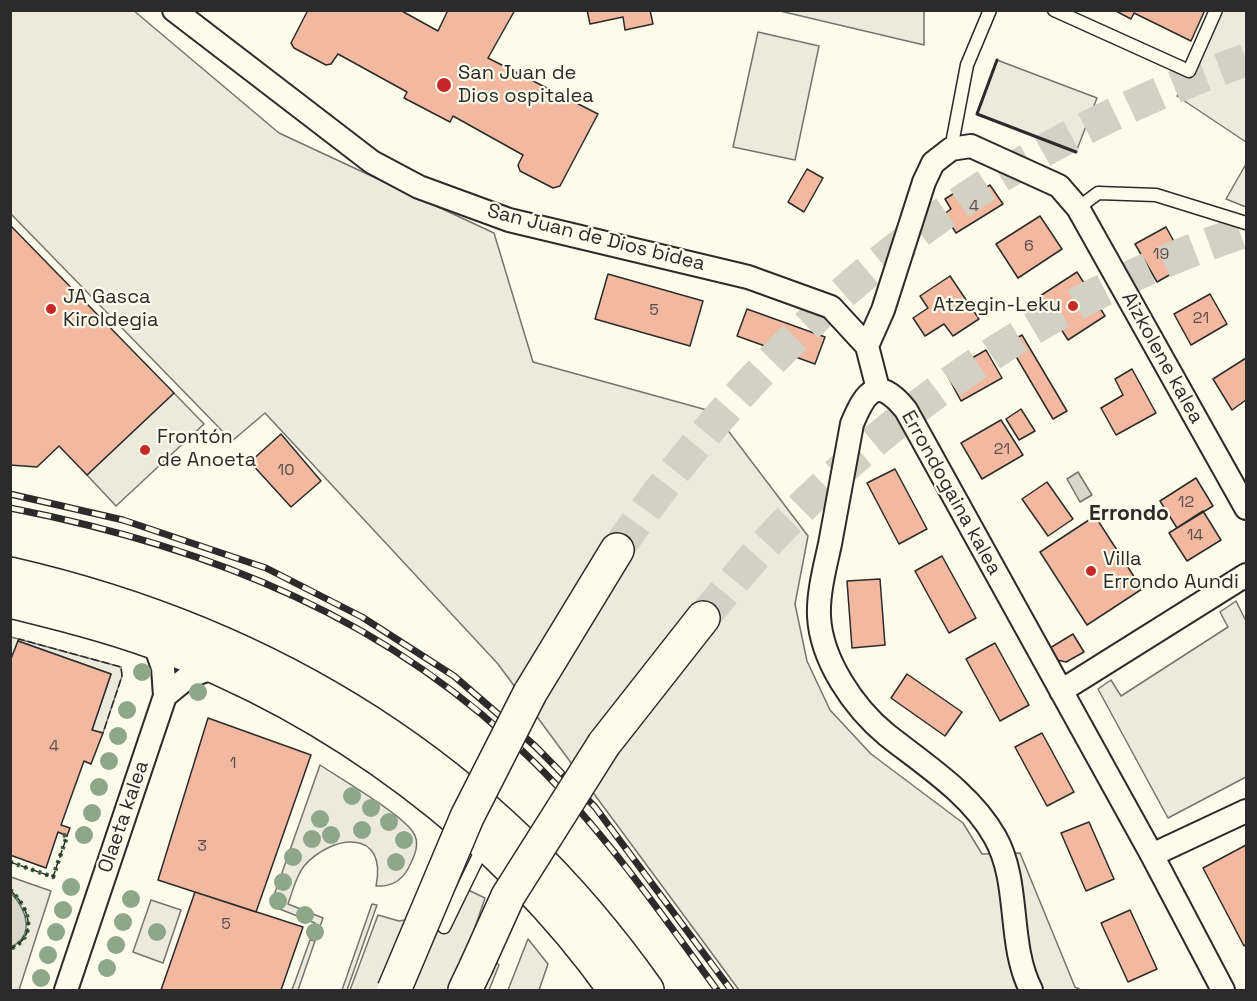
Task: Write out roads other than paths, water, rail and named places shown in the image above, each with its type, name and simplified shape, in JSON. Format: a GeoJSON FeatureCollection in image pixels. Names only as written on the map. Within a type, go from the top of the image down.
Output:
{"type":"FeatureCollection","features":[{"type":"Feature","properties":{"kind":"main road"},"geometry":{"type":"LineString","coordinates":[[394,990],[462,828],[530,693],[617,550]]}},
{"type":"Feature","properties":{"kind":"main road"},"geometry":{"type":"LineString","coordinates":[[10,574],[70,587],[187,626],[299,679],[352,710],[404,745],[501,823],[587,913],[647,990]]}},
{"type":"Feature","properties":{"kind":"main road"},"geometry":{"type":"LineString","coordinates":[[10,601],[65,614],[154,642],[214,667],[336,732],[389,767],[484,844],[529,887],[615,990]]}},
{"type":"Feature","properties":{"kind":"main road"},"geometry":{"type":"LineString","coordinates":[[465,990],[508,896],[604,744],[702,618]]}},
{"type":"Feature","properties":{"kind":"street","name":"San Juan de Dios bidea"},"geometry":{"type":"LineString","coordinates":[[174,10],[372,162],[419,187],[509,220],[748,277],[831,307],[867,346],[878,389]]}},
{"type":"Feature","properties":{"kind":"street","name":"Aizkolene kalea"},"geometry":{"type":"LineString","coordinates":[[951,149],[971,146],[1059,186],[1078,208],[1246,508]]}},
{"type":"Feature","properties":{"kind":"street"},"geometry":{"type":"LineString","coordinates":[[867,346],[883,310],[924,182],[933,163],[951,149]]}},
{"type":"Feature","properties":{"kind":"street"},"geometry":{"type":"LineString","coordinates":[[878,389],[869,392],[862,400],[852,424],[823,581],[819,616],[826,647],[845,688],[876,726],[957,792],[982,816],[997,840],[1006,869],[1016,941],[1025,979],[1031,990]]}},
{"type":"Feature","properties":{"kind":"street","name":"Errondogaina kalea"},"geometry":{"type":"LineString","coordinates":[[878,389],[892,393],[906,410],[1152,855],[1223,990]]}},
{"type":"Feature","properties":{"kind":"street"},"geometry":{"type":"LineString","coordinates":[[1061,691],[1246,575]]}},
{"type":"Feature","properties":{"kind":"street","name":"Olaeta kalea"},"geometry":{"type":"LineString","coordinates":[[66,990],[165,696],[160,651],[154,642]]}},
{"type":"Feature","properties":{"kind":"street"},"geometry":{"type":"LineString","coordinates":[[165,696],[188,677],[214,667]]}},
{"type":"Feature","properties":{"kind":"street"},"geometry":{"type":"LineString","coordinates":[[1152,855],[1246,811]]}},
{"type":"Feature","properties":{"kind":"lane"},"geometry":{"type":"LineString","coordinates":[[951,149],[967,65],[990,10]]}},
{"type":"Feature","properties":{"kind":"lane"},"geometry":{"type":"LineString","coordinates":[[1054,10],[1189,70],[1216,10]]}},
{"type":"Feature","properties":{"kind":"lane"},"geometry":{"type":"LineString","coordinates":[[1078,208],[1098,194],[1155,195],[1246,223]]}},
{"type":"Feature","properties":{"kind":"lane"},"geometry":{"type":"LineString","coordinates":[[444,927],[484,844]]}},
{"type":"Feature","properties":{"kind":"tunnel"},"geometry":{"type":"LineString","coordinates":[[617,550],[679,466],[745,389],[816,318],[891,253],[971,195],[1057,143],[1149,98],[1246,60]]}},
{"type":"Feature","properties":{"kind":"tunnel"},"geometry":{"type":"LineString","coordinates":[[703,618],[793,516],[893,426],[947,385],[1003,347],[1061,312],[1121,281],[1183,254],[1246,231]]}},
{"type":"Feature","properties":{"kind":"railway"},"geometry":{"type":"LineString","coordinates":[[10,494],[123,520],[266,568],[362,617],[454,676],[535,746],[595,807],[731,990]]}},
{"type":"Feature","properties":{"kind":"railway"},"geometry":{"type":"LineString","coordinates":[[10,508],[84,524],[156,544],[226,568],[293,596],[358,629],[420,668],[480,713],[561,790],[609,845],[717,990]]}},
{"type":"Feature","properties":{"kind":"place","name":"San Juan de Dios ospitalea"},"geometry":{"type":"Point","coordinates":[444,85]}},
{"type":"Feature","properties":{"kind":"place","name":"Atzegin-Leku"},"geometry":{"type":"Point","coordinates":[1073,306]}},
{"type":"Feature","properties":{"kind":"place","name":"JA Gasca Kiroldegia"},"geometry":{"type":"Point","coordinates":[51,309]}},
{"type":"Feature","properties":{"kind":"place","name":"Frontón de Anoeta"},"geometry":{"type":"Point","coordinates":[145,450]}},
{"type":"Feature","properties":{"kind":"place","name":"Villa Errondo Aundi"},"geometry":{"type":"Point","coordinates":[1091,571]}},
{"type":"Feature","properties":{"kind":"district","name":"Errondo"},"geometry":{"type":"Point","coordinates":[1129,514]}}]}
